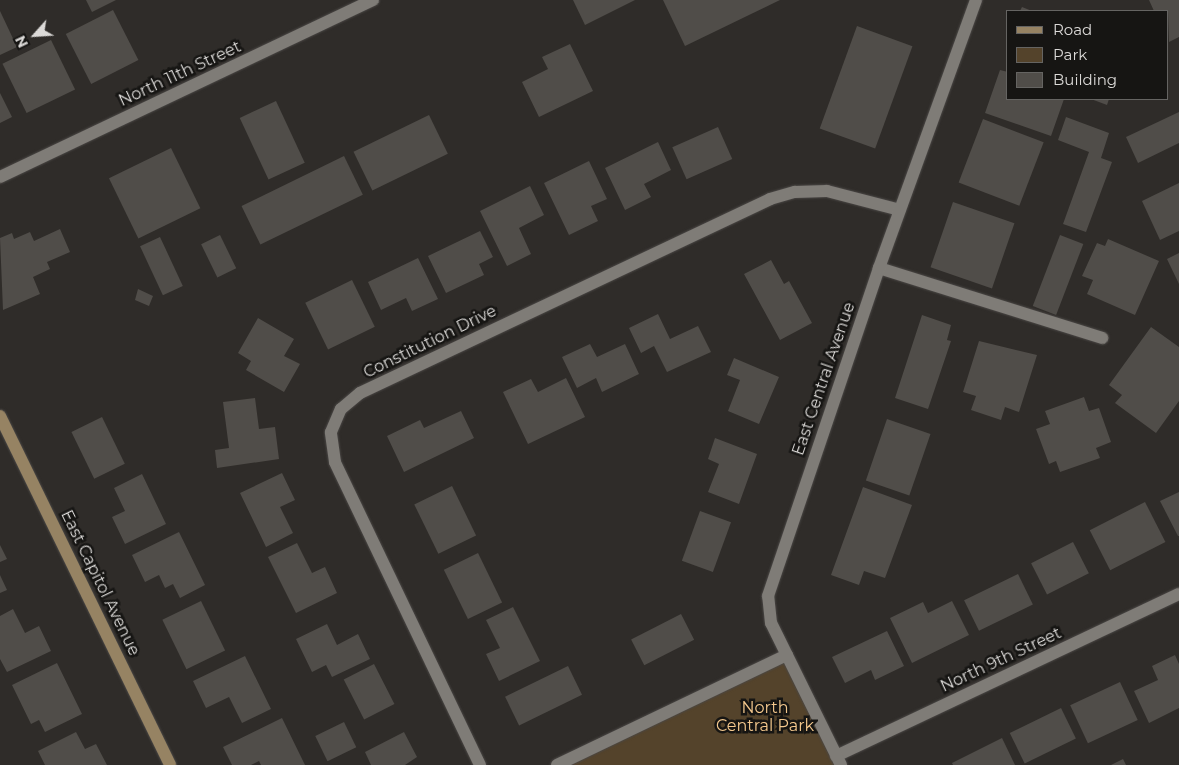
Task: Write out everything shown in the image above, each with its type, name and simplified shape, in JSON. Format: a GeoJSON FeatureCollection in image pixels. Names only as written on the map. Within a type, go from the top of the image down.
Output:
{"type":"FeatureCollection","features":[{"type":"Feature","properties":{"kind":"street","name":"North 11th Street"},"geometry":{"type":"LineString","coordinates":[[0,177],[373,0]]}},
{"type":"Feature","properties":{"kind":"street","name":"East Central Avenue"},"geometry":{"type":"LineString","coordinates":[[839,760],[787,655],[768,610],[771,584],[879,268],[976,0]]}},
{"type":"Feature","properties":{"kind":"street","name":"Constitution Drive"},"geometry":{"type":"LineString","coordinates":[[480,765],[335,462],[331,432],[341,409],[360,393],[770,199],[795,192],[827,191],[900,210]]}},
{"type":"Feature","properties":{"kind":"street"},"geometry":{"type":"LineString","coordinates":[[879,268],[1102,338]]}},
{"type":"Feature","properties":{"kind":"street","name":"East Capitol Avenue"},"geometry":{"type":"LineString","coordinates":[[0,416],[170,765]]}},
{"type":"Feature","properties":{"kind":"street","name":"North 9th Street"},"geometry":{"type":"LineString","coordinates":[[839,760],[1179,594]]}},
{"type":"Feature","properties":{"kind":"street"},"geometry":{"type":"LineString","coordinates":[[557,765],[787,655]]}},
{"type":"Feature","properties":{"kind":"green space","name":"North Central Park"},"geometry":{"type":"Polygon","coordinates":[[[787,655],[840,765],[555,765],[787,655]]]}},
{"type":"Feature","properties":{"kind":"building"},"geometry":{"type":"Polygon","coordinates":[[[86,0],[116,0],[92,12],[86,0]]]}},
{"type":"Feature","properties":{"kind":"building"},"geometry":{"type":"Polygon","coordinates":[[[573,0],[635,0],[585,25],[573,0]]]}},
{"type":"Feature","properties":{"kind":"building"},"geometry":{"type":"Polygon","coordinates":[[[663,0],[780,0],[685,46],[663,0]]]}},
{"type":"Feature","properties":{"kind":"building"},"geometry":{"type":"Polygon","coordinates":[[[1149,0],[1179,0],[1179,37],[1169,42],[1169,10],[1154,10],[1149,0]]]}},
{"type":"Feature","properties":{"kind":"building"},"geometry":{"type":"Polygon","coordinates":[[[113,10],[138,60],[91,84],[66,34],[113,10]]]}},
{"type":"Feature","properties":{"kind":"building"},"geometry":{"type":"Polygon","coordinates":[[[0,11],[17,47],[0,55],[0,11]]]}},
{"type":"Feature","properties":{"kind":"building"},"geometry":{"type":"Polygon","coordinates":[[[857,26],[912,46],[875,149],[820,128],[857,26]]]}},
{"type":"Feature","properties":{"kind":"building"},"geometry":{"type":"Polygon","coordinates":[[[51,40],[75,89],[27,113],[2,64],[51,40]]]}},
{"type":"Feature","properties":{"kind":"building"},"geometry":{"type":"Polygon","coordinates":[[[570,44],[593,91],[539,117],[522,82],[548,69],[542,57],[570,44]]]}},
{"type":"Feature","properties":{"kind":"building"},"geometry":{"type":"Polygon","coordinates":[[[1000,70],[1006,72],[1006,100],[1064,100],[1051,136],[985,113],[1000,70]]]}},
{"type":"Feature","properties":{"kind":"building"},"geometry":{"type":"Polygon","coordinates":[[[0,93],[12,117],[0,123],[0,93]]]}},
{"type":"Feature","properties":{"kind":"building"},"geometry":{"type":"Polygon","coordinates":[[[1094,100],[1109,100],[1107,105],[1094,100]]]}},
{"type":"Feature","properties":{"kind":"building"},"geometry":{"type":"Polygon","coordinates":[[[276,101],[305,163],[268,180],[240,118],[276,101]]]}},
{"type":"Feature","properties":{"kind":"building"},"geometry":{"type":"Polygon","coordinates":[[[1179,112],[1179,143],[1138,163],[1126,137],[1179,112]]]}},
{"type":"Feature","properties":{"kind":"building"},"geometry":{"type":"Polygon","coordinates":[[[429,115],[448,154],[372,190],[354,152],[429,115]]]}},
{"type":"Feature","properties":{"kind":"building"},"geometry":{"type":"Polygon","coordinates":[[[1066,117],[1109,133],[1101,158],[1112,162],[1086,232],[1063,224],[1089,152],[1058,140],[1066,117]]]}},
{"type":"Feature","properties":{"kind":"building"},"geometry":{"type":"Polygon","coordinates":[[[983,119],[1044,142],[1019,206],[959,182],[983,119]]]}},
{"type":"Feature","properties":{"kind":"building"},"geometry":{"type":"Polygon","coordinates":[[[718,127],[732,159],[687,179],[672,147],[718,127]]]}},
{"type":"Feature","properties":{"kind":"building"},"geometry":{"type":"Polygon","coordinates":[[[658,142],[671,170],[644,184],[651,197],[625,210],[605,168],[658,142]]]}},
{"type":"Feature","properties":{"kind":"building"},"geometry":{"type":"Polygon","coordinates":[[[171,148],[200,208],[138,238],[109,178],[171,148]]]}},
{"type":"Feature","properties":{"kind":"building"},"geometry":{"type":"Polygon","coordinates":[[[344,156],[363,195],[260,245],[242,206],[344,156]]]}},
{"type":"Feature","properties":{"kind":"building"},"geometry":{"type":"Polygon","coordinates":[[[589,161],[607,199],[591,206],[598,221],[569,235],[544,183],[589,161]]]}},
{"type":"Feature","properties":{"kind":"building"},"geometry":{"type":"Polygon","coordinates":[[[1179,183],[1179,231],[1160,240],[1142,201],[1179,183]]]}},
{"type":"Feature","properties":{"kind":"building"},"geometry":{"type":"Polygon","coordinates":[[[530,186],[544,215],[519,228],[531,254],[507,266],[480,211],[530,186]]]}},
{"type":"Feature","properties":{"kind":"building"},"geometry":{"type":"Polygon","coordinates":[[[953,202],[1014,223],[992,288],[931,267],[953,202]]]}},
{"type":"Feature","properties":{"kind":"building"},"geometry":{"type":"Polygon","coordinates":[[[60,229],[70,252],[47,262],[50,269],[33,277],[40,294],[3,310],[0,238],[12,233],[14,239],[30,232],[34,241],[60,229]]]}},
{"type":"Feature","properties":{"kind":"building"},"geometry":{"type":"Polygon","coordinates":[[[480,231],[493,257],[479,264],[484,275],[446,293],[428,256],[480,231]]]}},
{"type":"Feature","properties":{"kind":"building"},"geometry":{"type":"Polygon","coordinates":[[[220,235],[236,268],[217,277],[201,244],[220,235]]]}},
{"type":"Feature","properties":{"kind":"building"},"geometry":{"type":"Polygon","coordinates":[[[1060,235],[1083,244],[1056,315],[1033,306],[1060,235]]]}},
{"type":"Feature","properties":{"kind":"building"},"geometry":{"type":"Polygon","coordinates":[[[160,237],[183,286],[163,295],[140,246],[160,237]]]}},
{"type":"Feature","properties":{"kind":"building"},"geometry":{"type":"Polygon","coordinates":[[[1108,239],[1159,261],[1135,315],[1087,294],[1093,280],[1082,276],[1097,243],[1105,246],[1108,239]]]}},
{"type":"Feature","properties":{"kind":"building"},"geometry":{"type":"Polygon","coordinates":[[[1179,253],[1179,284],[1167,259],[1179,253]]]}},
{"type":"Feature","properties":{"kind":"building"},"geometry":{"type":"Polygon","coordinates":[[[418,258],[438,299],[412,311],[406,298],[381,310],[368,282],[418,258]]]}},
{"type":"Feature","properties":{"kind":"building"},"geometry":{"type":"Polygon","coordinates":[[[771,260],[784,284],[789,281],[812,323],[780,340],[744,274],[771,260]]]}},
{"type":"Feature","properties":{"kind":"building"},"geometry":{"type":"Polygon","coordinates":[[[352,280],[375,327],[328,350],[305,303],[352,280]]]}},
{"type":"Feature","properties":{"kind":"building"},"geometry":{"type":"Polygon","coordinates":[[[138,289],[153,296],[149,306],[135,300],[138,289]]]}},
{"type":"Feature","properties":{"kind":"building"},"geometry":{"type":"Polygon","coordinates":[[[658,314],[670,339],[698,326],[711,352],[667,372],[654,346],[641,353],[629,328],[658,314]]]}},
{"type":"Feature","properties":{"kind":"building"},"geometry":{"type":"Polygon","coordinates":[[[922,315],[951,325],[947,340],[951,341],[928,409],[895,398],[922,315]]]}},
{"type":"Feature","properties":{"kind":"building"},"geometry":{"type":"Polygon","coordinates":[[[258,318],[294,339],[284,356],[300,364],[284,392],[246,370],[251,361],[238,353],[258,318]]]}},
{"type":"Feature","properties":{"kind":"building"},"geometry":{"type":"Polygon","coordinates":[[[1151,327],[1179,347],[1179,401],[1156,433],[1115,403],[1122,395],[1109,385],[1151,327]]]}},
{"type":"Feature","properties":{"kind":"building"},"geometry":{"type":"Polygon","coordinates":[[[979,341],[1037,355],[1019,412],[1005,407],[1001,420],[971,410],[976,396],[963,392],[979,341]]]}},
{"type":"Feature","properties":{"kind":"building"},"geometry":{"type":"Polygon","coordinates":[[[590,344],[597,357],[625,344],[639,374],[602,392],[596,378],[577,388],[562,357],[590,344]]]}},
{"type":"Feature","properties":{"kind":"building"},"geometry":{"type":"Polygon","coordinates":[[[734,358],[779,377],[759,424],[728,411],[740,380],[727,375],[734,358]]]}},
{"type":"Feature","properties":{"kind":"building"},"geometry":{"type":"Polygon","coordinates":[[[566,378],[585,417],[528,444],[503,392],[531,379],[538,392],[566,378]]]}},
{"type":"Feature","properties":{"kind":"building"},"geometry":{"type":"Polygon","coordinates":[[[1084,397],[1089,411],[1099,408],[1111,442],[1096,448],[1100,458],[1060,472],[1056,461],[1049,464],[1036,429],[1050,424],[1045,411],[1084,397]]]}},
{"type":"Feature","properties":{"kind":"building"},"geometry":{"type":"Polygon","coordinates":[[[255,398],[259,429],[275,427],[279,459],[217,468],[215,450],[229,448],[223,402],[255,398]]]}},
{"type":"Feature","properties":{"kind":"building"},"geometry":{"type":"Polygon","coordinates":[[[461,411],[474,438],[404,472],[387,436],[420,420],[424,428],[461,411]]]}},
{"type":"Feature","properties":{"kind":"building"},"geometry":{"type":"Polygon","coordinates":[[[102,417],[125,464],[94,479],[71,432],[102,417]]]}},
{"type":"Feature","properties":{"kind":"building"},"geometry":{"type":"Polygon","coordinates":[[[887,419],[930,434],[909,495],[866,480],[887,419]]]}},
{"type":"Feature","properties":{"kind":"building"},"geometry":{"type":"Polygon","coordinates":[[[715,438],[757,454],[739,504],[708,492],[719,464],[708,459],[715,438]]]}},
{"type":"Feature","properties":{"kind":"building"},"geometry":{"type":"Polygon","coordinates":[[[282,473],[295,500],[280,507],[293,533],[266,547],[240,493],[282,473]]]}},
{"type":"Feature","properties":{"kind":"building"},"geometry":{"type":"Polygon","coordinates":[[[142,474],[166,524],[125,544],[112,517],[125,511],[114,488],[142,474]]]}},
{"type":"Feature","properties":{"kind":"building"},"geometry":{"type":"Polygon","coordinates":[[[452,486],[476,535],[438,554],[414,504],[452,486]]]}},
{"type":"Feature","properties":{"kind":"building"},"geometry":{"type":"Polygon","coordinates":[[[863,487],[912,505],[885,578],[864,571],[859,585],[831,575],[863,487]]]}},
{"type":"Feature","properties":{"kind":"building"},"geometry":{"type":"Polygon","coordinates":[[[1179,492],[1179,536],[1178,536],[1160,501],[1179,492]]]}},
{"type":"Feature","properties":{"kind":"building"},"geometry":{"type":"Polygon","coordinates":[[[1145,502],[1165,542],[1110,570],[1090,530],[1145,502]]]}},
{"type":"Feature","properties":{"kind":"building"},"geometry":{"type":"Polygon","coordinates":[[[700,511],[731,522],[713,572],[682,561],[700,511]]]}},
{"type":"Feature","properties":{"kind":"building"},"geometry":{"type":"Polygon","coordinates":[[[179,532],[205,585],[180,598],[173,584],[165,588],[159,575],[145,582],[132,555],[179,532]]]}},
{"type":"Feature","properties":{"kind":"building"},"geometry":{"type":"Polygon","coordinates":[[[1073,542],[1089,573],[1047,595],[1031,563],[1073,542]]]}},
{"type":"Feature","properties":{"kind":"building"},"geometry":{"type":"Polygon","coordinates":[[[297,543],[312,573],[325,567],[337,593],[296,613],[268,557],[297,543]]]}},
{"type":"Feature","properties":{"kind":"building"},"geometry":{"type":"Polygon","coordinates":[[[0,545],[7,559],[0,562],[0,545]]]}},
{"type":"Feature","properties":{"kind":"building"},"geometry":{"type":"Polygon","coordinates":[[[478,553],[502,602],[468,619],[444,570],[478,553]]]}},
{"type":"Feature","properties":{"kind":"building"},"geometry":{"type":"Polygon","coordinates":[[[1018,574],[1033,605],[979,631],[964,600],[1018,574]]]}},
{"type":"Feature","properties":{"kind":"building"},"geometry":{"type":"Polygon","coordinates":[[[0,575],[7,590],[0,593],[0,575]]]}},
{"type":"Feature","properties":{"kind":"building"},"geometry":{"type":"Polygon","coordinates":[[[201,601],[225,650],[186,669],[162,620],[201,601]]]}},
{"type":"Feature","properties":{"kind":"building"},"geometry":{"type":"Polygon","coordinates":[[[952,601],[969,635],[912,663],[890,618],[923,602],[928,613],[952,601]]]}},
{"type":"Feature","properties":{"kind":"building"},"geometry":{"type":"Polygon","coordinates":[[[513,607],[540,661],[499,681],[486,654],[500,648],[486,620],[513,607]]]}},
{"type":"Feature","properties":{"kind":"building"},"geometry":{"type":"Polygon","coordinates":[[[13,609],[25,633],[39,626],[51,651],[7,672],[0,659],[0,616],[13,609]]]}},
{"type":"Feature","properties":{"kind":"building"},"geometry":{"type":"Polygon","coordinates":[[[681,614],[694,640],[644,665],[631,639],[681,614]]]}},
{"type":"Feature","properties":{"kind":"building"},"geometry":{"type":"Polygon","coordinates":[[[327,624],[337,645],[358,634],[370,659],[332,677],[326,665],[312,672],[296,639],[327,624]]]}},
{"type":"Feature","properties":{"kind":"building"},"geometry":{"type":"Polygon","coordinates":[[[887,631],[904,666],[875,680],[871,670],[845,683],[832,657],[887,631]]]}},
{"type":"Feature","properties":{"kind":"building"},"geometry":{"type":"Polygon","coordinates":[[[1175,655],[1179,664],[1179,708],[1149,723],[1134,691],[1158,680],[1152,666],[1175,655]]]}},
{"type":"Feature","properties":{"kind":"building"},"geometry":{"type":"Polygon","coordinates":[[[245,656],[271,709],[242,723],[229,697],[206,708],[193,681],[245,656]]]}},
{"type":"Feature","properties":{"kind":"building"},"geometry":{"type":"Polygon","coordinates":[[[57,663],[82,714],[45,732],[39,720],[31,724],[12,685],[57,663]]]}},
{"type":"Feature","properties":{"kind":"building"},"geometry":{"type":"Polygon","coordinates":[[[374,664],[394,704],[364,720],[344,679],[374,664]]]}},
{"type":"Feature","properties":{"kind":"building"},"geometry":{"type":"Polygon","coordinates":[[[568,666],[582,695],[519,725],[505,697],[568,666]]]}},
{"type":"Feature","properties":{"kind":"building"},"geometry":{"type":"Polygon","coordinates":[[[1120,682],[1138,720],[1088,743],[1070,705],[1120,682]]]}},
{"type":"Feature","properties":{"kind":"building"},"geometry":{"type":"Polygon","coordinates":[[[1061,708],[1076,739],[1025,764],[1010,733],[1061,708]]]}},
{"type":"Feature","properties":{"kind":"building"},"geometry":{"type":"Polygon","coordinates":[[[282,718],[305,765],[261,765],[259,761],[251,765],[232,765],[223,747],[282,718]]]}},
{"type":"Feature","properties":{"kind":"building"},"geometry":{"type":"Polygon","coordinates":[[[344,722],[356,747],[328,761],[315,736],[344,722]]]}},
{"type":"Feature","properties":{"kind":"building"},"geometry":{"type":"Polygon","coordinates":[[[76,732],[85,749],[96,744],[107,765],[45,765],[38,751],[76,732]]]}},
{"type":"Feature","properties":{"kind":"building"},"geometry":{"type":"Polygon","coordinates":[[[404,732],[417,757],[405,765],[371,765],[365,752],[404,732]]]}},
{"type":"Feature","properties":{"kind":"building"},"geometry":{"type":"Polygon","coordinates":[[[1002,738],[1015,765],[953,765],[952,763],[1002,738]]]}},
{"type":"Feature","properties":{"kind":"building"},"geometry":{"type":"Polygon","coordinates":[[[1123,759],[1126,765],[1111,765],[1123,759]]]}}]}
